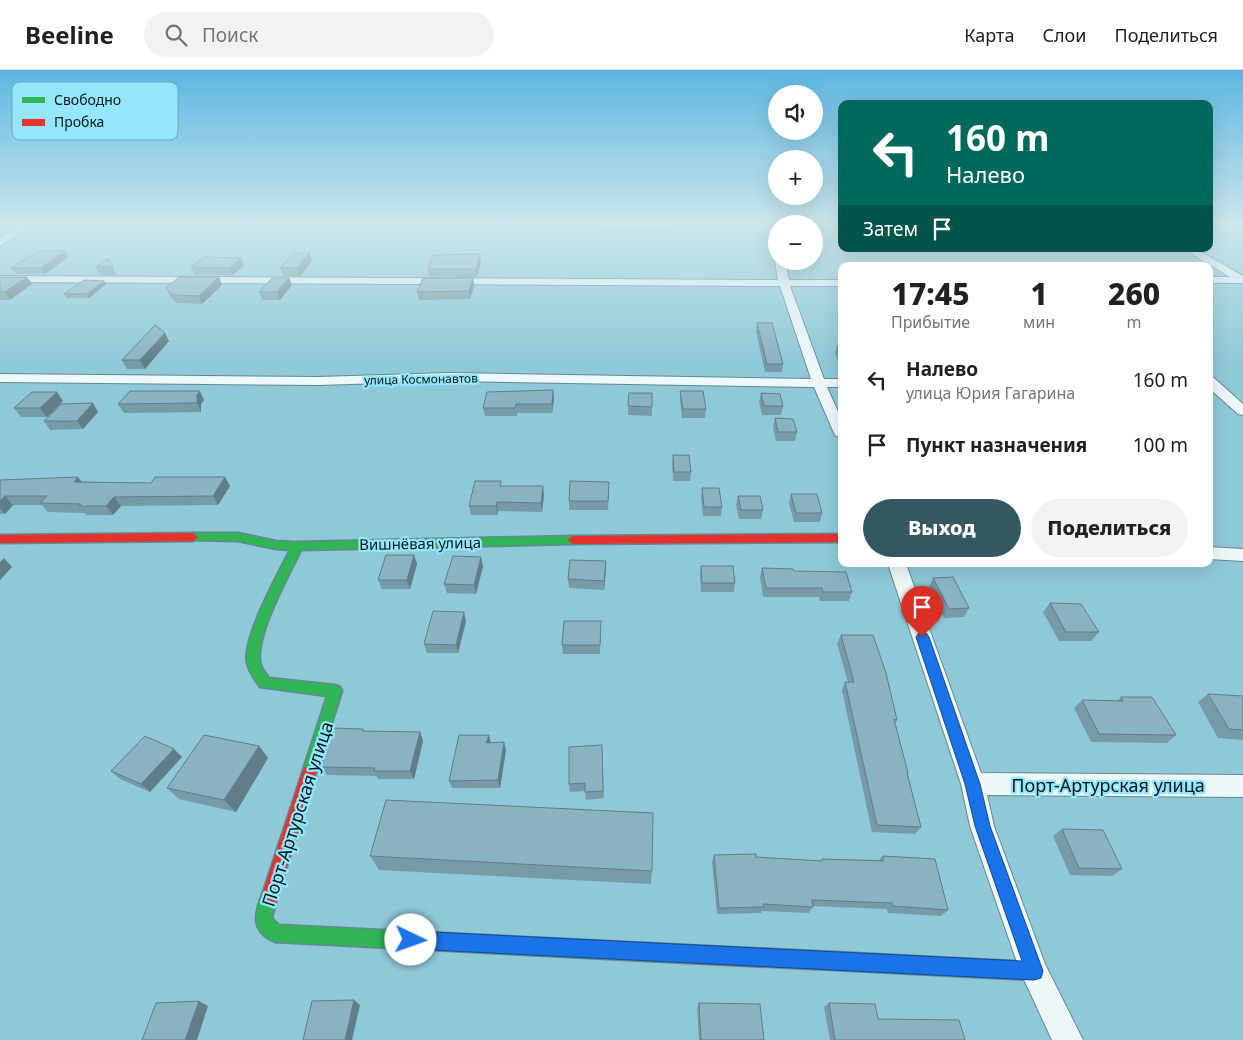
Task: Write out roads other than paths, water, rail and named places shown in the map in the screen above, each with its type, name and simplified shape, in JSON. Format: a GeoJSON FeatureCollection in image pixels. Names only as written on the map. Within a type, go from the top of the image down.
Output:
{"type":"FeatureCollection","features":[{"type":"Feature","properties":{"kind":"street"},"geometry":{"type":"LineString","coordinates":[[782,271],[784,283],[819,383],[838,426]]}},
{"type":"Feature","properties":{"kind":"street"},"geometry":{"type":"LineString","coordinates":[[1228,271],[1243,280]]}},
{"type":"Feature","properties":{"kind":"street"},"geometry":{"type":"LineString","coordinates":[[0,279],[838,283]]}},
{"type":"Feature","properties":{"kind":"street"},"geometry":{"type":"LineString","coordinates":[[1213,280],[1243,280]]}},
{"type":"Feature","properties":{"kind":"street","name":"улица Космонавтов"},"geometry":{"type":"LineString","coordinates":[[0,378],[318,382],[450,377],[838,383]]}},
{"type":"Feature","properties":{"kind":"street"},"geometry":{"type":"LineString","coordinates":[[1213,386],[1243,411]]}},
{"type":"Feature","properties":{"kind":"street","name":"Вишнёвая улица"},"geometry":{"type":"LineString","coordinates":[[0,539],[238,537],[276,545],[297,546],[522,540],[838,538]]}},
{"type":"Feature","properties":{"kind":"street","name":"Порт-Артурская улица"},"geometry":{"type":"LineString","coordinates":[[297,546],[255,640],[251,655],[254,668],[265,683],[336,691],[267,903],[263,921],[275,933],[1034,971]]}},
{"type":"Feature","properties":{"kind":"street"},"geometry":{"type":"LineString","coordinates":[[1213,553],[1243,555]]}},
{"type":"Feature","properties":{"kind":"street"},"geometry":{"type":"LineString","coordinates":[[898,567],[973,784],[982,826],[1034,971],[1068,1040]]}},
{"type":"Feature","properties":{"kind":"street","name":"Порт-Артурская улица"},"geometry":{"type":"LineString","coordinates":[[973,784],[1243,786]]}}]}
